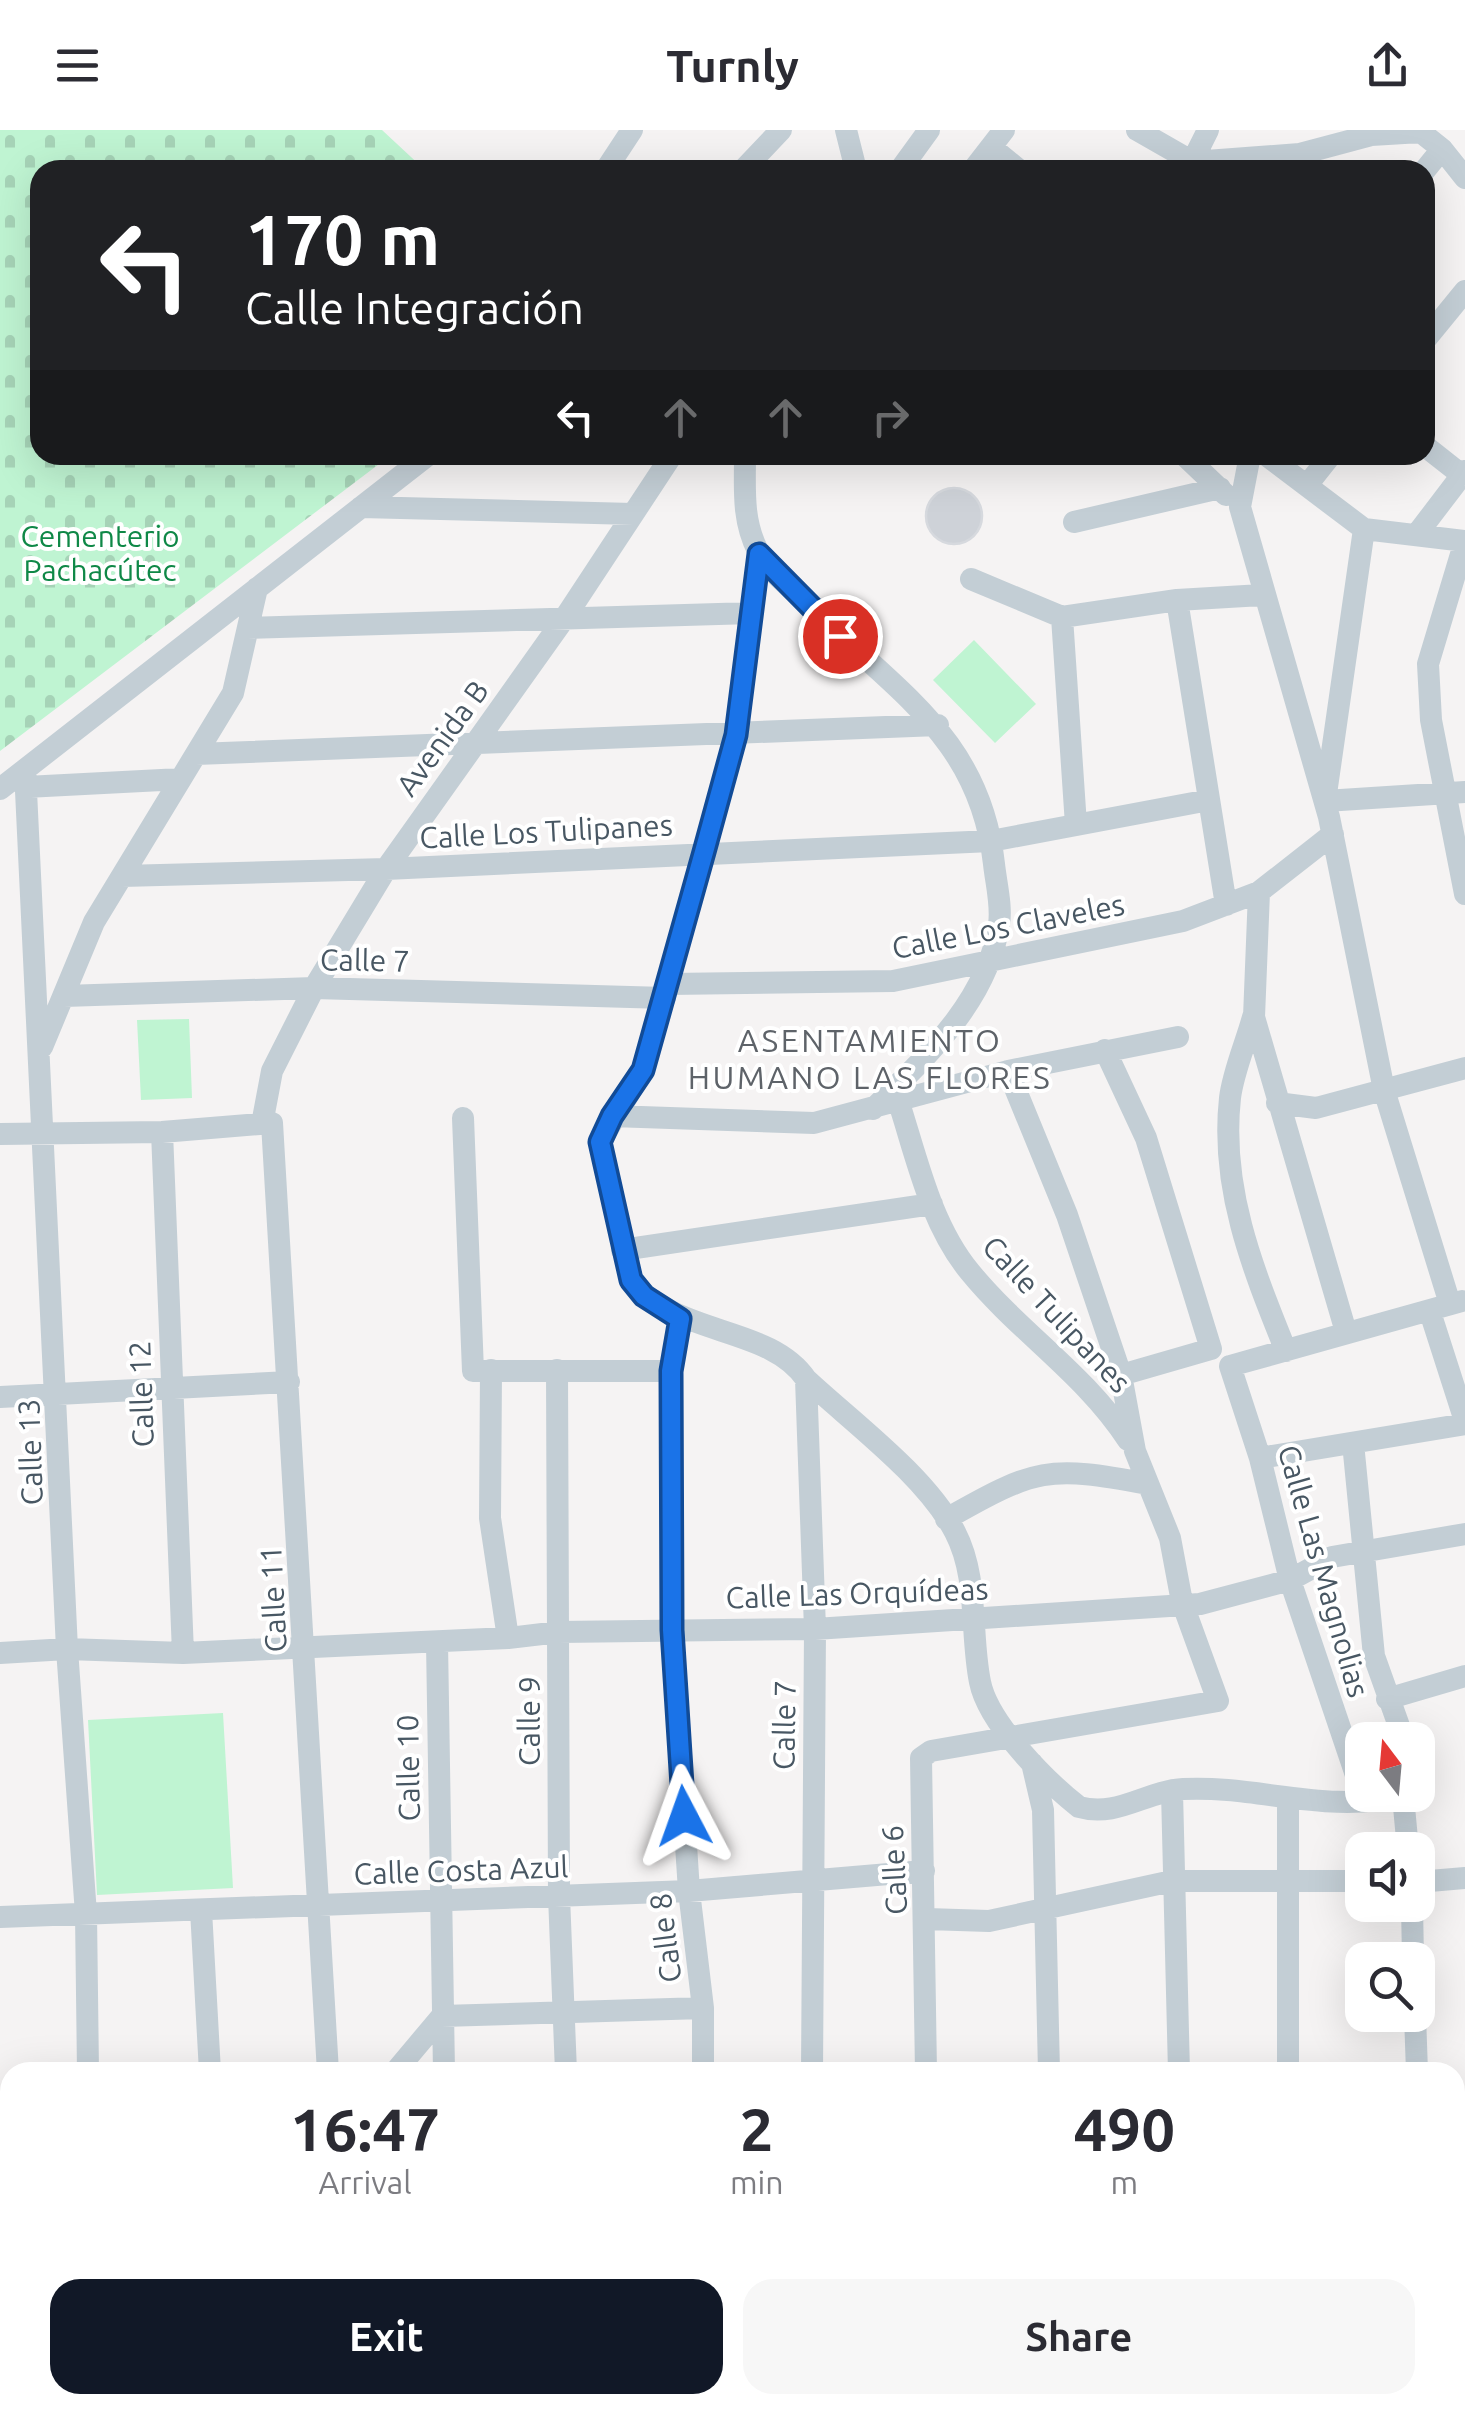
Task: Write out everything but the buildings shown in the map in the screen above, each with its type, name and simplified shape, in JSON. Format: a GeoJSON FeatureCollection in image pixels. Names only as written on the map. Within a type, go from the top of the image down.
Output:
{"type":"FeatureCollection","features":[{"type":"Feature","properties":{"kind":"street"},"geometry":{"type":"LineString","coordinates":[[612,160],[632,130]]}},
{"type":"Feature","properties":{"kind":"street"},"geometry":{"type":"LineString","coordinates":[[752,160],[781,130]]}},
{"type":"Feature","properties":{"kind":"street"},"geometry":{"type":"LineString","coordinates":[[846,130],[854,160]]}},
{"type":"Feature","properties":{"kind":"street"},"geometry":{"type":"LineString","coordinates":[[907,160],[929,130]]}},
{"type":"Feature","properties":{"kind":"street"},"geometry":{"type":"LineString","coordinates":[[1137,130],[1181,160]]}},
{"type":"Feature","properties":{"kind":"street"},"geometry":{"type":"LineString","coordinates":[[1193,160],[1208,130]]}},
{"type":"Feature","properties":{"kind":"street"},"geometry":{"type":"LineString","coordinates":[[1294,160],[1316,130]]}},
{"type":"Feature","properties":{"kind":"street"},"geometry":{"type":"LineString","coordinates":[[1299,160],[1371,135],[1420,131],[1442,148],[1465,178]]}},
{"type":"Feature","properties":{"kind":"street"},"geometry":{"type":"LineString","coordinates":[[981,160],[998,138],[1012,160]]}},
{"type":"Feature","properties":{"kind":"street"},"geometry":{"type":"LineString","coordinates":[[1432,160],[1442,148]]}},
{"type":"Feature","properties":{"kind":"street"},"geometry":{"type":"LineString","coordinates":[[1435,328],[1465,292]]}},
{"type":"Feature","properties":{"kind":"street"},"geometry":{"type":"LineString","coordinates":[[1417,534],[1464,473],[1435,453]]}},
{"type":"Feature","properties":{"kind":"street"},"geometry":{"type":"LineString","coordinates":[[0,789],[25,778],[415,465]]}},
{"type":"Feature","properties":{"kind":"street","name":"Avenida B"},"geometry":{"type":"LineString","coordinates":[[267,1124],[272,1071],[314,988],[386,869],[566,616],[666,465]]}},
{"type":"Feature","properties":{"kind":"street"},"geometry":{"type":"LineString","coordinates":[[745,465],[744,514],[759,554],[938,725],[978,790],[991,842],[1000,922],[989,963],[974,993],[933,1050],[873,1109]]}},
{"type":"Feature","properties":{"kind":"street"},"geometry":{"type":"LineString","coordinates":[[1195,465],[1240,507]]}},
{"type":"Feature","properties":{"kind":"street"},"geometry":{"type":"LineString","coordinates":[[1248,465],[1240,507],[1262,595],[1325,801],[1384,1090],[1448,1305],[1465,1423],[1260,1458]]}},
{"type":"Feature","properties":{"kind":"street"},"geometry":{"type":"LineString","coordinates":[[1280,465],[1364,529],[1464,542],[1428,664],[1431,720],[1455,794],[1465,894]]}},
{"type":"Feature","properties":{"kind":"street"},"geometry":{"type":"LineString","coordinates":[[1308,484],[1323,465]]}},
{"type":"Feature","properties":{"kind":"street"},"geometry":{"type":"LineString","coordinates":[[1074,522],[1220,488]]}},
{"type":"Feature","properties":{"kind":"street"},"geometry":{"type":"LineString","coordinates":[[361,508],[634,514]]}},
{"type":"Feature","properties":{"kind":"street"},"geometry":{"type":"LineString","coordinates":[[1325,801],[1364,529]]}},
{"type":"Feature","properties":{"kind":"street"},"geometry":{"type":"LineString","coordinates":[[759,554],[736,735],[643,1070],[612,1116],[600,1142],[631,1280],[644,1296],[680,1319],[792,1360],[806,1379],[925,1492],[946,1519],[967,1558],[980,1685],[992,1713],[1062,1793],[1093,1810],[1172,1792],[1226,1792],[1288,1800],[1345,1798]]}},
{"type":"Feature","properties":{"kind":"street"},"geometry":{"type":"LineString","coordinates":[[971,579],[1062,617],[1176,600],[1262,595]]}},
{"type":"Feature","properties":{"kind":"street"},"geometry":{"type":"LineString","coordinates":[[39,1055],[94,922],[233,693],[258,588]]}},
{"type":"Feature","properties":{"kind":"street"},"geometry":{"type":"LineString","coordinates":[[1176,600],[1226,905]]}},
{"type":"Feature","properties":{"kind":"street"},"geometry":{"type":"LineString","coordinates":[[248,628],[752,612]]}},
{"type":"Feature","properties":{"kind":"street"},"geometry":{"type":"LineString","coordinates":[[1062,617],[1076,825]]}},
{"type":"Feature","properties":{"kind":"street"},"geometry":{"type":"LineString","coordinates":[[196,754],[938,725]]}},
{"type":"Feature","properties":{"kind":"street"},"geometry":{"type":"LineString","coordinates":[[25,778],[181,779]]}},
{"type":"Feature","properties":{"kind":"street","name":"Calle 13"},"geometry":{"type":"LineString","coordinates":[[25,778],[58,1395],[67,1649],[86,1914],[88,2062]]}},
{"type":"Feature","properties":{"kind":"street"},"geometry":{"type":"LineString","coordinates":[[1325,801],[1455,794]]}},
{"type":"Feature","properties":{"kind":"street","name":"Calle Los Tulipanes"},"geometry":{"type":"LineString","coordinates":[[122,876],[386,869],[991,842],[1209,800]]}},
{"type":"Feature","properties":{"kind":"street","name":"Calle Los Claveles"},"geometry":{"type":"LineString","coordinates":[[667,990],[893,981],[1183,921],[1259,892],[1333,834]]}},
{"type":"Feature","properties":{"kind":"street"},"geometry":{"type":"LineString","coordinates":[[1259,892],[1254,1016],[1230,1096],[1229,1162],[1236,1219],[1286,1351],[1448,1305]]}},
{"type":"Feature","properties":{"kind":"street","name":"Calle 7"},"geometry":{"type":"LineString","coordinates":[[64,996],[314,988],[667,990]]}},
{"type":"Feature","properties":{"kind":"street"},"geometry":{"type":"LineString","coordinates":[[1254,1016],[1346,1332]]}},
{"type":"Feature","properties":{"kind":"street"},"geometry":{"type":"LineString","coordinates":[[612,1116],[814,1122],[899,1103],[1008,1071],[1178,1037]]}},
{"type":"Feature","properties":{"kind":"street"},"geometry":{"type":"LineString","coordinates":[[1105,1050],[1146,1138],[1211,1349],[1121,1374]]}},
{"type":"Feature","properties":{"kind":"street"},"geometry":{"type":"LineString","coordinates":[[1277,1103],[1316,1108],[1465,1068]]}},
{"type":"Feature","properties":{"kind":"street","name":"Calle Tulipanes"},"geometry":{"type":"LineString","coordinates":[[1008,1071],[1067,1214],[1121,1374],[1136,1451],[1170,1538],[1182,1602],[1218,1702],[1010,1734]]}},
{"type":"Feature","properties":{"kind":"street","name":"Calle Tulipanes"},"geometry":{"type":"LineString","coordinates":[[899,1103],[932,1204],[969,1272],[1096,1395],[1136,1451]]}},
{"type":"Feature","properties":{"kind":"street"},"geometry":{"type":"LineString","coordinates":[[463,1118],[490,1518],[508,1638]]}},
{"type":"Feature","properties":{"kind":"street"},"geometry":{"type":"LineString","coordinates":[[0,1134],[162,1132],[267,1124]]}},
{"type":"Feature","properties":{"kind":"street","name":"Calle 11"},"geometry":{"type":"LineString","coordinates":[[267,1124],[289,1382],[328,2062]]}},
{"type":"Feature","properties":{"kind":"street","name":"Calle 12"},"geometry":{"type":"LineString","coordinates":[[162,1132],[183,1653]]}},
{"type":"Feature","properties":{"kind":"street"},"geometry":{"type":"LineString","coordinates":[[622,1250],[932,1204]]}},
{"type":"Feature","properties":{"kind":"street","name":"Calle 8"},"geometry":{"type":"LineString","coordinates":[[680,1319],[671,1371],[672,1630],[689,1891],[703,2008],[703,2062]]}},
{"type":"Feature","properties":{"kind":"street","name":"Calle Las Magnolias"},"geometry":{"type":"LineString","coordinates":[[1286,1351],[1230,1366],[1260,1458],[1290,1580],[1345,1741]]}},
{"type":"Feature","properties":{"kind":"street"},"geometry":{"type":"LineString","coordinates":[[482,1370],[671,1371]]}},
{"type":"Feature","properties":{"kind":"street","name":"Calle 9"},"geometry":{"type":"LineString","coordinates":[[557,1370],[559,1896],[566,2062]]}},
{"type":"Feature","properties":{"kind":"street","name":"Calle 7"},"geometry":{"type":"LineString","coordinates":[[806,1379],[815,1629],[812,2062]]}},
{"type":"Feature","properties":{"kind":"street"},"geometry":{"type":"LineString","coordinates":[[0,1396],[289,1382]]}},
{"type":"Feature","properties":{"kind":"street"},"geometry":{"type":"LineString","coordinates":[[1353,1443],[1374,1656],[1397,1722]]}},
{"type":"Feature","properties":{"kind":"street"},"geometry":{"type":"LineString","coordinates":[[946,1519],[989,1494],[1052,1470],[1148,1484]]}},
{"type":"Feature","properties":{"kind":"street","name":"Calle Las Orquídeas"},"geometry":{"type":"LineString","coordinates":[[0,1653],[67,1649],[183,1653],[437,1642],[559,1632],[815,1629],[1182,1602],[1200,1604],[1290,1580],[1304,1568],[1332,1557],[1465,1534]]}},
{"type":"Feature","properties":{"kind":"street","name":"Calle 10"},"geometry":{"type":"LineString","coordinates":[[437,1642],[444,2062]]}},
{"type":"Feature","properties":{"kind":"street"},"geometry":{"type":"LineString","coordinates":[[1388,1700],[1465,1676]]}},
{"type":"Feature","properties":{"kind":"street","name":"Calle 6"},"geometry":{"type":"LineString","coordinates":[[926,2062],[927,1919],[921,1758],[931,1750],[1010,1734]]}},
{"type":"Feature","properties":{"kind":"street"},"geometry":{"type":"LineString","coordinates":[[1031,1760],[1043,1810],[1050,2062]]}},
{"type":"Feature","properties":{"kind":"street"},"geometry":{"type":"LineString","coordinates":[[1172,1792],[1179,2062]]}},
{"type":"Feature","properties":{"kind":"street"},"geometry":{"type":"LineString","coordinates":[[1288,1800],[1288,2062]]}},
{"type":"Feature","properties":{"kind":"street","name":"Calle Costa Azul"},"geometry":{"type":"LineString","coordinates":[[0,1917],[689,1891],[924,1871]]}},
{"type":"Feature","properties":{"kind":"street"},"geometry":{"type":"LineString","coordinates":[[1435,1881],[1465,1878]]}},
{"type":"Feature","properties":{"kind":"street"},"geometry":{"type":"LineString","coordinates":[[927,1919],[989,1921],[1043,1912],[1172,1880],[1345,1881]]}},
{"type":"Feature","properties":{"kind":"street"},"geometry":{"type":"LineString","coordinates":[[201,1910],[209,2062]]}},
{"type":"Feature","properties":{"kind":"street"},"geometry":{"type":"LineString","coordinates":[[403,2062],[442,2016],[703,2008]]}},
{"type":"Feature","properties":{"kind":"street"},"geometry":{"type":"LineString","coordinates":[[1416,2032],[1417,2062]]}},
{"type":"Feature","properties":{"kind":"green space","name":"Cementerio Pachacútec"},"geometry":{"type":"Polygon","coordinates":[[[0,130],[382,130],[414,160],[30,160],[30,465],[378,465],[0,751],[0,130]]]}},
{"type":"Feature","properties":{"kind":"green space"},"geometry":{"type":"Polygon","coordinates":[[[974,640],[1036,704],[995,743],[933,680],[974,640]]]}},
{"type":"Feature","properties":{"kind":"green space"},"geometry":{"type":"Polygon","coordinates":[[[189,1019],[192,1098],[141,1100],[137,1020],[189,1019]]]}},
{"type":"Feature","properties":{"kind":"green space"},"geometry":{"type":"Polygon","coordinates":[[[223,1713],[233,1888],[97,1895],[88,1720],[223,1713]]]}},
{"type":"Feature","properties":{"kind":"district","name":"ASENTAMIENTO HUMANO LAS FLORES"},"geometry":{"type":"Point","coordinates":[870,1058]}},
{"type":"Feature","properties":{"kind":"route"},"geometry":{"type":"LineString","coordinates":[[684,1816],[672,1630],[671,1371],[680,1319],[644,1296],[631,1280],[600,1142],[612,1116],[643,1070],[665,998],[736,735],[759,554],[840,636]]}}]}
